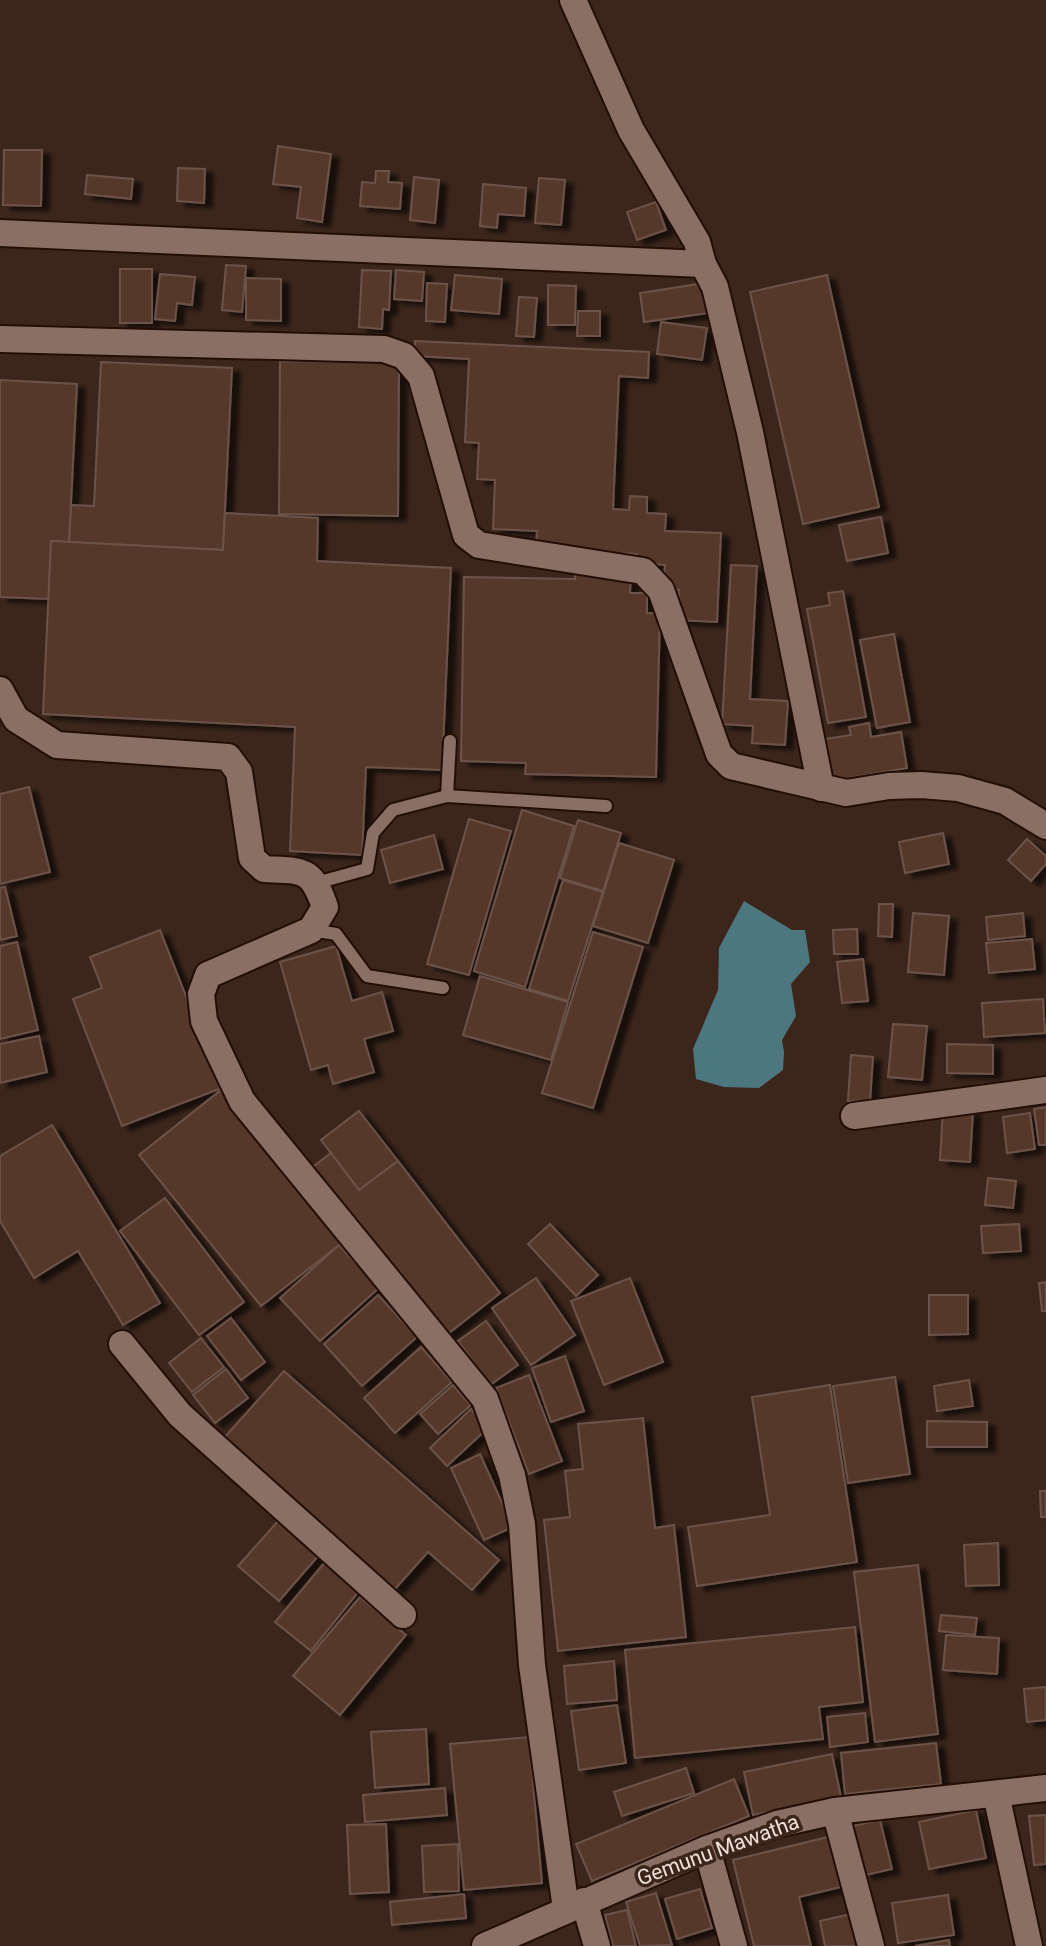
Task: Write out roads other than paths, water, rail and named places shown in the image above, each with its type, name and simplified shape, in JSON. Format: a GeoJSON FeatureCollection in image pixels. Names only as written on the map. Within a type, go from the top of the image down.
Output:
{"type":"FeatureCollection","features":[{"type":"Feature","properties":{"kind":"street"},"geometry":{"type":"LineString","coordinates":[[573,0],[631,130],[697,242],[703,264],[715,287],[750,432],[821,788]]}},
{"type":"Feature","properties":{"kind":"street"},"geometry":{"type":"LineString","coordinates":[[0,233],[703,264]]}},
{"type":"Feature","properties":{"kind":"street"},"geometry":{"type":"LineString","coordinates":[[0,339],[384,349],[404,356],[421,376],[466,535],[479,545],[643,571],[661,590],[719,754],[731,765],[846,793],[889,786],[921,785],[958,789],[1005,801],[1046,826]]}},
{"type":"Feature","properties":{"kind":"street"},"geometry":{"type":"LineString","coordinates":[[0,690],[16,719],[57,745],[228,757],[239,772],[252,858],[264,869],[298,871],[316,883],[325,907],[311,930],[208,975],[201,994],[204,1021],[242,1101],[485,1399],[512,1475],[522,1524],[532,1665],[575,1905],[597,1946]]}},
{"type":"Feature","properties":{"kind":"street"},"geometry":{"type":"LineString","coordinates":[[854,1116],[1046,1090]]}},
{"type":"Feature","properties":{"kind":"street"},"geometry":{"type":"LineString","coordinates":[[122,1344],[180,1415],[403,1615]]}},
{"type":"Feature","properties":{"kind":"street","name":"Gemunu Mawatha"},"geometry":{"type":"LineString","coordinates":[[485,1946],[707,1849],[777,1824],[835,1811],[1046,1788]]}},
{"type":"Feature","properties":{"kind":"street"},"geometry":{"type":"LineString","coordinates":[[996,1794],[1029,1946]]}},
{"type":"Feature","properties":{"kind":"street"},"geometry":{"type":"LineString","coordinates":[[835,1811],[871,1946]]}},
{"type":"Feature","properties":{"kind":"street"},"geometry":{"type":"LineString","coordinates":[[707,1849],[734,1946]]}},
{"type":"Feature","properties":{"kind":"lane"},"geometry":{"type":"LineString","coordinates":[[447,796],[450,741]]}},
{"type":"Feature","properties":{"kind":"lane"},"geometry":{"type":"LineString","coordinates":[[316,883],[367,869],[373,833],[393,810],[447,796],[606,806]]}},
{"type":"Feature","properties":{"kind":"lane"},"geometry":{"type":"LineString","coordinates":[[311,930],[336,934],[367,976],[443,988]]}},
{"type":"Feature","properties":{"kind":"water"},"geometry":{"type":"Polygon","coordinates":[[[744,901],[792,930],[805,930],[810,962],[791,984],[796,1016],[782,1040],[783,1070],[759,1088],[724,1087],[696,1079],[693,1049],[718,990],[719,948],[744,901]]]}}]}
